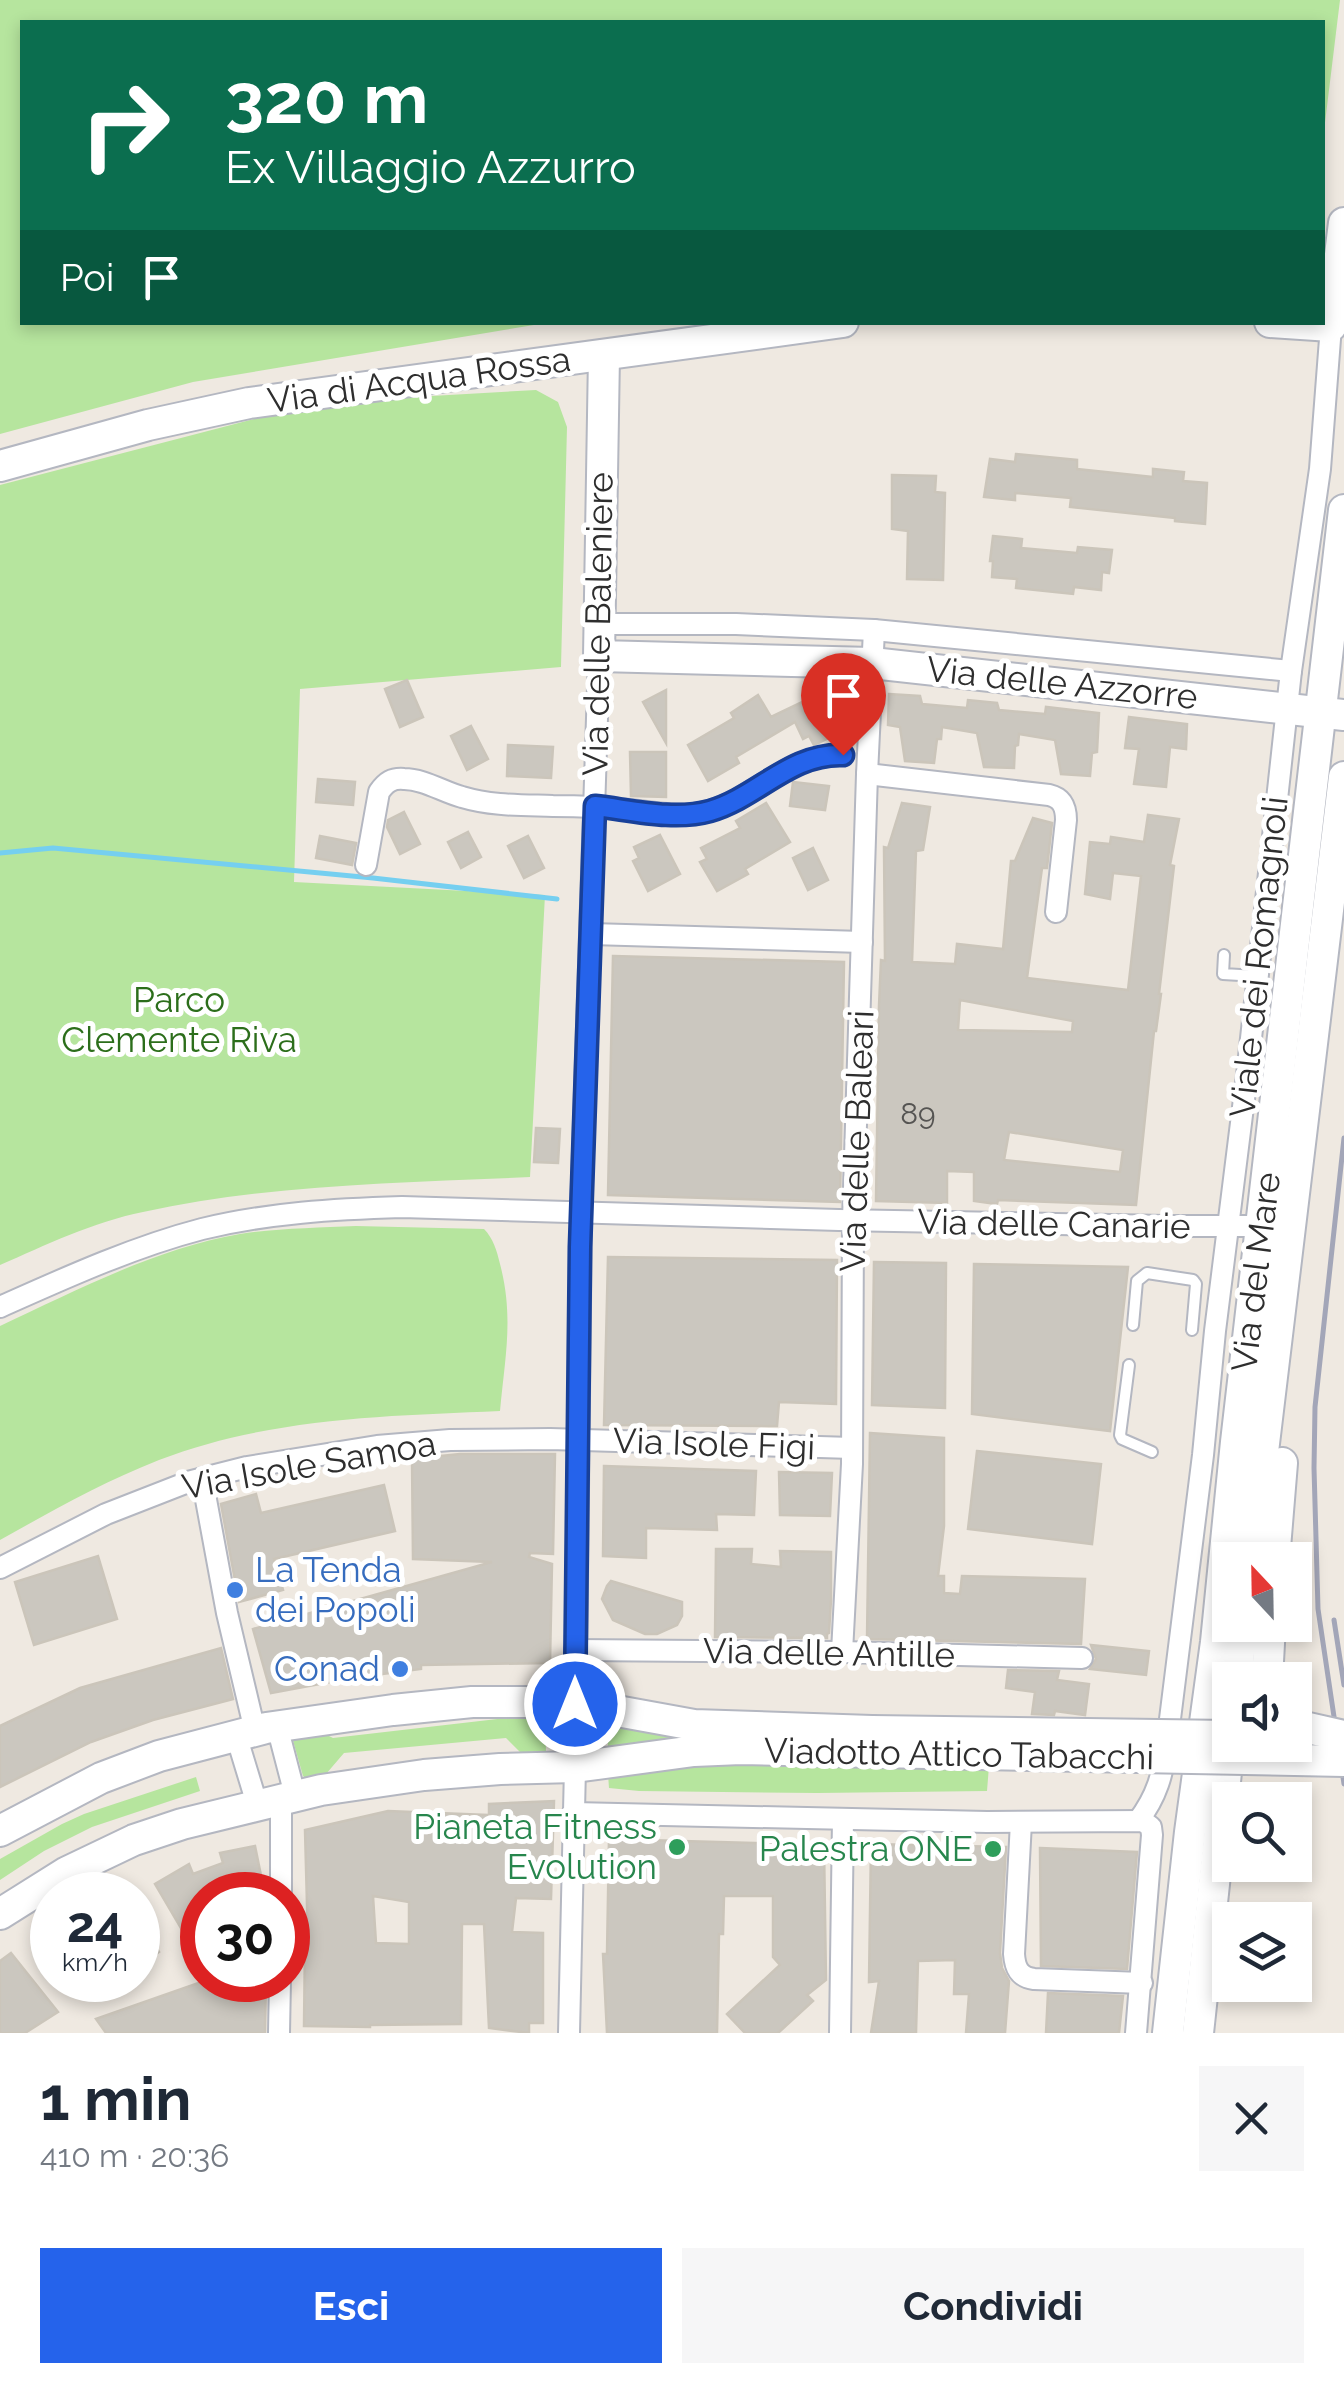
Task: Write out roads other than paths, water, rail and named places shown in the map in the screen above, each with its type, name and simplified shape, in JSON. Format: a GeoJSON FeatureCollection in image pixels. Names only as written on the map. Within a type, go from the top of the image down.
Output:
{"type":"FeatureCollection","features":[{"type":"Feature","properties":{"kind":"street","name":"Viale dei Romagnoli"},"geometry":{"type":"LineString","coordinates":[[1138,1821],[1157,1792],[1164,1768],[1258,976],[1270,845],[1320,470],[1344,223]]}},
{"type":"Feature","properties":{"kind":"street","name":"Via di Acqua Rossa"},"geometry":{"type":"LineString","coordinates":[[0,466],[148,424],[224,408],[822,325]]}},
{"type":"Feature","properties":{"kind":"street"},"geometry":{"type":"LineString","coordinates":[[1316,325],[1332,326]]}},
{"type":"Feature","properties":{"kind":"street","name":"Via delle Baleniere"},"geometry":{"type":"LineString","coordinates":[[569,2033],[581,1214],[595,806],[604,355]]}},
{"type":"Feature","properties":{"kind":"street","name":"Via del Mare"},"geometry":{"type":"LineString","coordinates":[[1168,2033],[1190,1832],[1214,1667],[1261,1226],[1332,713],[1344,510]]}},
{"type":"Feature","properties":{"kind":"street","name":"Via delle Azzorre"},"geometry":{"type":"LineString","coordinates":[[598,624],[750,624],[874,630],[1291,671]]}},
{"type":"Feature","properties":{"kind":"street","name":"Via delle Baleari"},"geometry":{"type":"LineString","coordinates":[[842,1652],[852,1448],[853,1220],[874,630]]}},
{"type":"Feature","properties":{"kind":"street","name":"Via delle Azzorre"},"geometry":{"type":"LineString","coordinates":[[598,656],[872,663],[1332,713]]}},
{"type":"Feature","properties":{"kind":"street"},"geometry":{"type":"LineString","coordinates":[[1196,697],[1201,661]]}},
{"type":"Feature","properties":{"kind":"street"},"geometry":{"type":"LineString","coordinates":[[366,864],[379,792],[393,780],[411,779],[486,803],[698,814],[732,802],[804,760],[843,755]]}},
{"type":"Feature","properties":{"kind":"street"},"geometry":{"type":"LineString","coordinates":[[867,774],[1059,799],[1066,820],[1056,912]]}},
{"type":"Feature","properties":{"kind":"street"},"geometry":{"type":"LineString","coordinates":[[1252,1542],[1344,776]]}},
{"type":"Feature","properties":{"kind":"street"},"geometry":{"type":"LineString","coordinates":[[591,934],[862,942]]}},
{"type":"Feature","properties":{"kind":"street"},"geometry":{"type":"LineString","coordinates":[[1276,1542],[1301,1284],[1294,1198]]}},
{"type":"Feature","properties":{"kind":"street","name":"Via delle Canarie"},"geometry":{"type":"LineString","coordinates":[[0,1307],[162,1241],[246,1220],[334,1210],[1261,1226]]}},
{"type":"Feature","properties":{"kind":"street","name":"Via Isole Figi"},"geometry":{"type":"LineString","coordinates":[[577,1440],[852,1448]]}},
{"type":"Feature","properties":{"kind":"street","name":"Via Isole Samoa"},"geometry":{"type":"LineString","coordinates":[[0,1568],[106,1514],[159,1492],[264,1464],[412,1442],[577,1440]]}},
{"type":"Feature","properties":{"kind":"street"},"geometry":{"type":"LineString","coordinates":[[202,1478],[226,1614],[278,1799],[280,1872]]}},
{"type":"Feature","properties":{"kind":"street","name":"Via delle Antille"},"geometry":{"type":"LineString","coordinates":[[575,1650],[1082,1658]]}},
{"type":"Feature","properties":{"kind":"street","name":"Viadotto Attico Tabacchi"},"geometry":{"type":"LineString","coordinates":[[0,1831],[102,1778],[150,1759],[256,1731],[452,1704],[508,1701],[575,1704],[694,1725],[873,1741],[1344,1761]]}},
{"type":"Feature","properties":{"kind":"street"},"geometry":{"type":"LineString","coordinates":[[1312,1730],[1344,1737]]}},
{"type":"Feature","properties":{"kind":"street"},"geometry":{"type":"LineString","coordinates":[[256,1731],[278,1799]]}},
{"type":"Feature","properties":{"kind":"street","name":"Viadotto Attico Tabacchi"},"geometry":{"type":"LineString","coordinates":[[0,1914],[76,1867],[172,1826],[355,1784],[500,1769],[575,1767],[694,1751],[873,1741],[1212,1736]]}},
{"type":"Feature","properties":{"kind":"street"},"geometry":{"type":"LineString","coordinates":[[1312,1737],[1344,1737]]}},
{"type":"Feature","properties":{"kind":"street"},"geometry":{"type":"LineString","coordinates":[[1198,2033],[1227,1762]]}},
{"type":"Feature","properties":{"kind":"street"},"geometry":{"type":"LineString","coordinates":[[573,1813],[1138,1821],[1151,1827],[1152,1835],[1136,2033]]}},
{"type":"Feature","properties":{"kind":"street"},"geometry":{"type":"LineString","coordinates":[[840,2033],[843,1819]]}},
{"type":"Feature","properties":{"kind":"street"},"geometry":{"type":"LineString","coordinates":[[1020,1822],[1014,1954],[1019,1972],[1034,1979],[1142,1983]]}},
{"type":"Feature","properties":{"kind":"street"},"geometry":{"type":"LineString","coordinates":[[280,2002],[280,2033]]}},
{"type":"Feature","properties":{"kind":"lane"},"geometry":{"type":"LineString","coordinates":[[1224,955],[1222,974],[1258,976]]}},
{"type":"Feature","properties":{"kind":"lane"},"geometry":{"type":"LineString","coordinates":[[1133,1325],[1138,1280],[1146,1273],[1193,1280],[1196,1284],[1192,1330]]}},
{"type":"Feature","properties":{"kind":"lane"},"geometry":{"type":"LineString","coordinates":[[1129,1365],[1120,1436],[1152,1452]]}},
{"type":"Feature","properties":{"kind":"waterway"},"geometry":{"type":"LineString","coordinates":[[0,853],[53,848],[557,899]]}},
{"type":"Feature","properties":{"kind":"railway"},"geometry":{"type":"LineString","coordinates":[[1344,1138],[1315,1407],[1314,1468],[1318,1609],[1344,1784]]}},
{"type":"Feature","properties":{"kind":"railway"},"geometry":{"type":"LineString","coordinates":[[1334,1620],[1344,1685]]}},
{"type":"Feature","properties":{"kind":"place","name":"La Tenda dei Popoli"},"geometry":{"type":"Point","coordinates":[235,1590]}},
{"type":"Feature","properties":{"kind":"place","name":"Conad"},"geometry":{"type":"Point","coordinates":[400,1669]}},
{"type":"Feature","properties":{"kind":"place","name":"Pianeta Fitness Evolution"},"geometry":{"type":"Point","coordinates":[677,1847]}},
{"type":"Feature","properties":{"kind":"place","name":"Palestra ONE"},"geometry":{"type":"Point","coordinates":[993,1849]}},
{"type":"Feature","properties":{"kind":"park label","name":"Parco Clemente Riva"},"geometry":{"type":"Point","coordinates":[179,1020]}}]}
